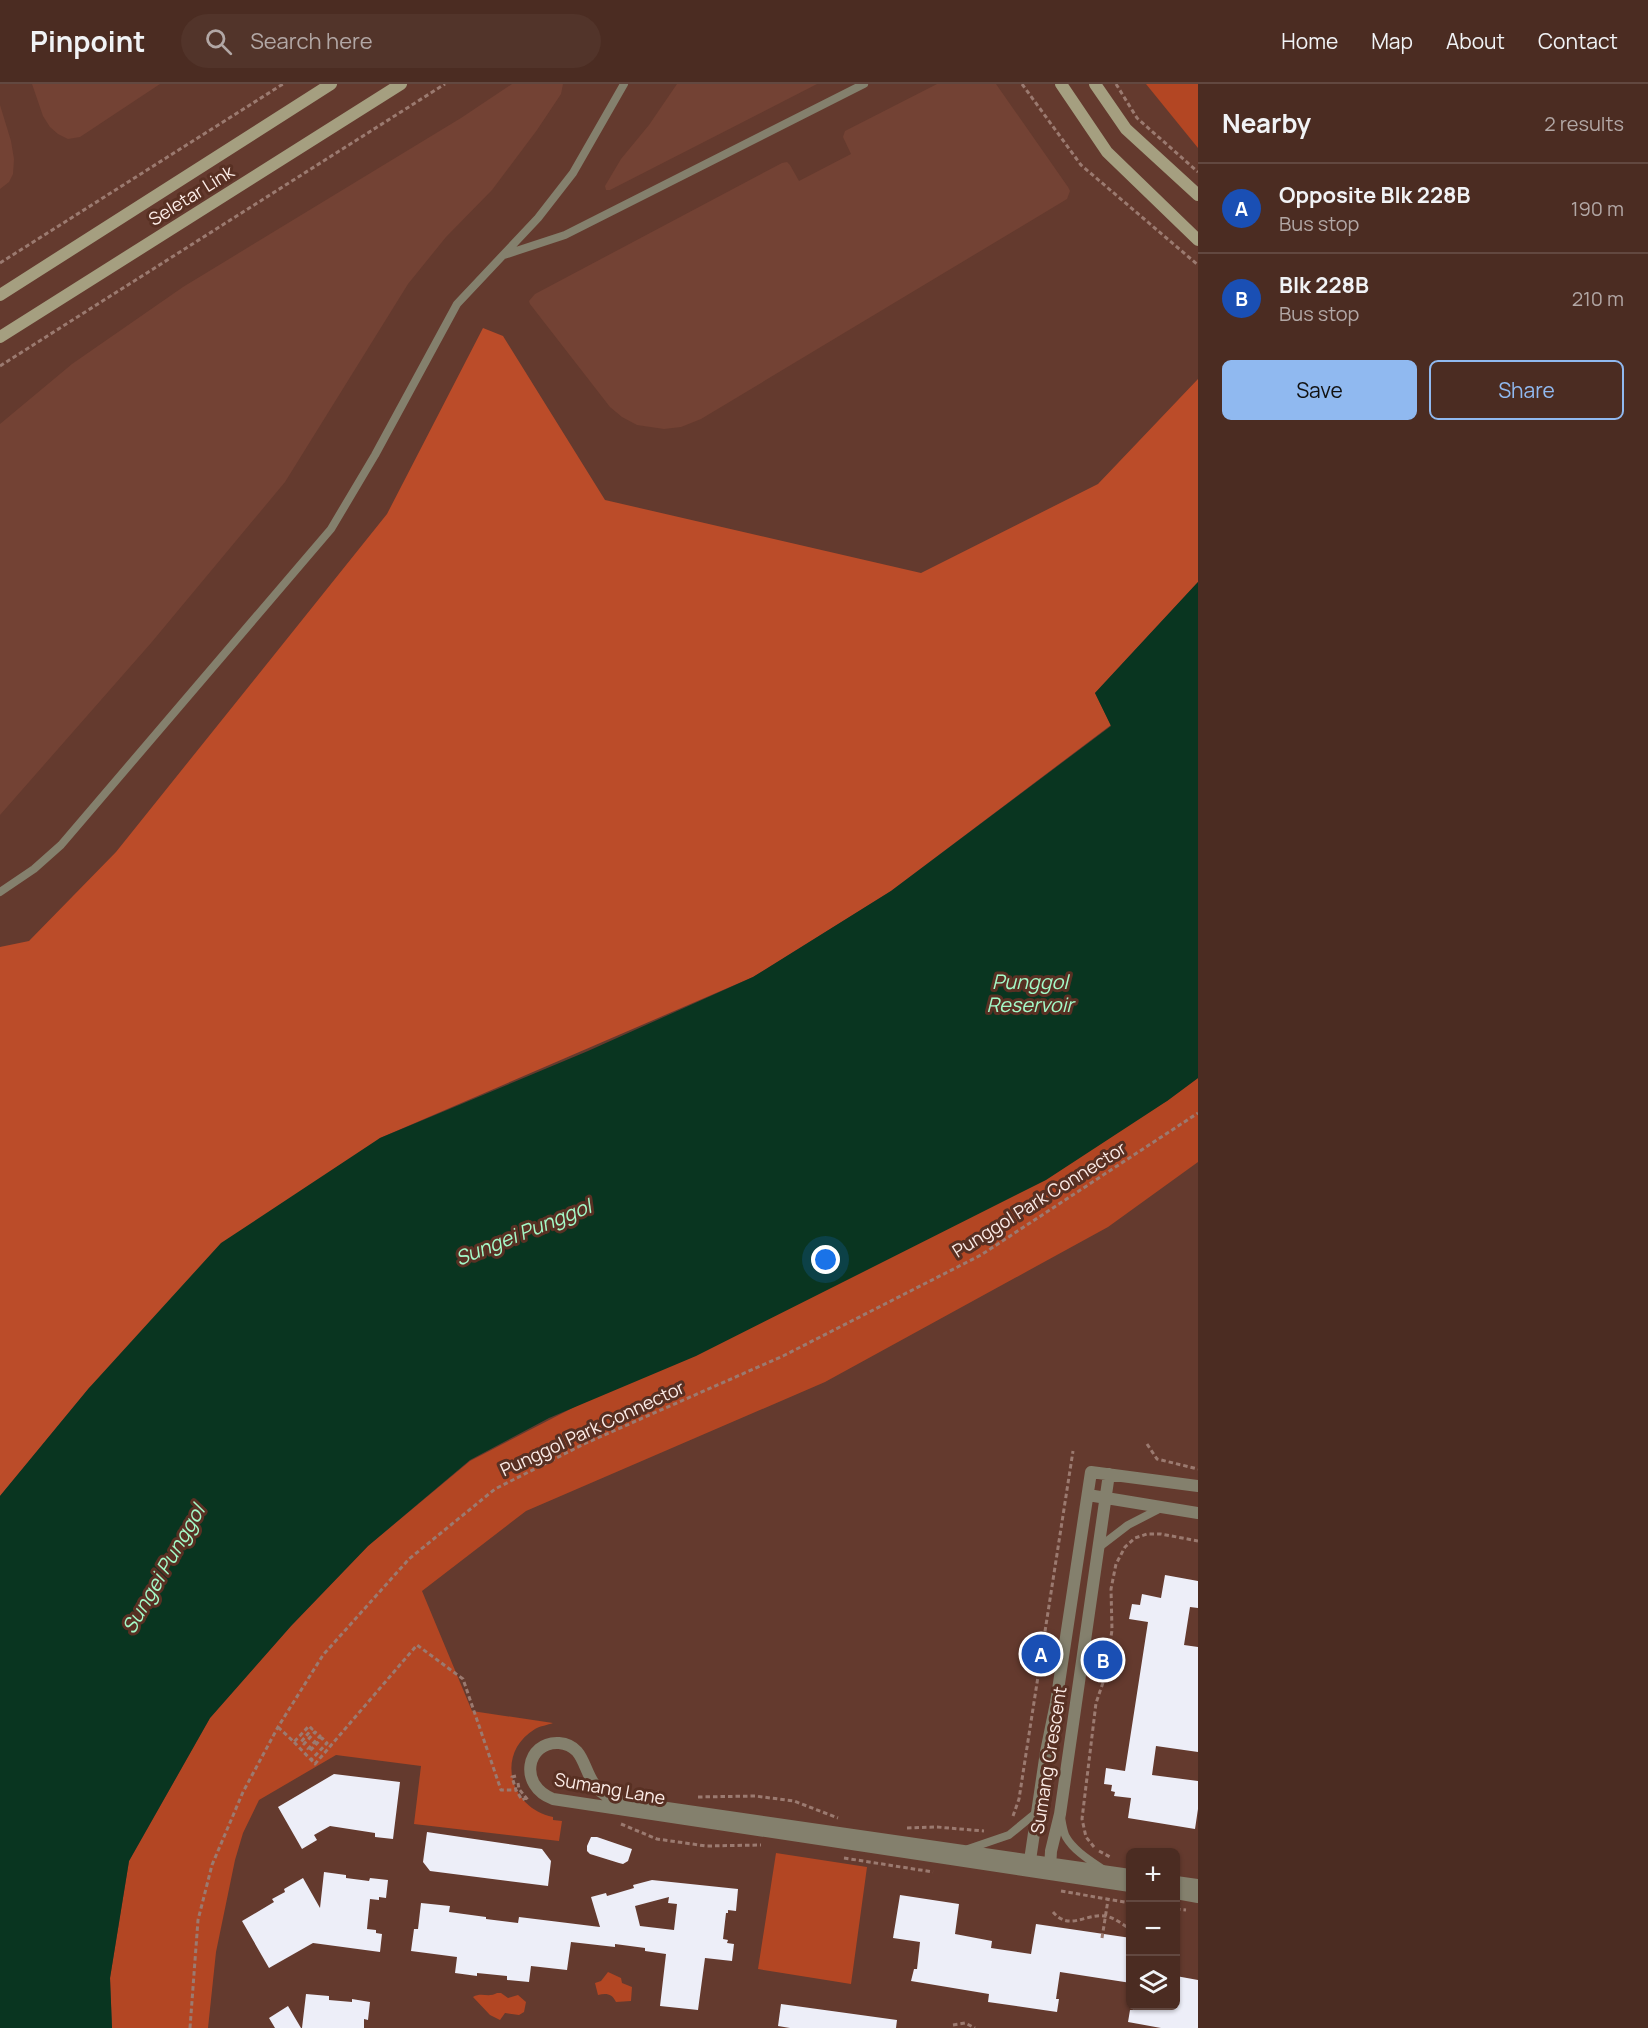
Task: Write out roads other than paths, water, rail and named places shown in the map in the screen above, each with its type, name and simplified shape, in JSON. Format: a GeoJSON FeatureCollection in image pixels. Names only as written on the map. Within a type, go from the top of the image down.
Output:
{"type":"FeatureCollection","features":[{"type":"Feature","properties":{"kind":"main road","name":"Seletar Link"},"geometry":{"type":"LineString","coordinates":[[0,295],[331,84]]}},
{"type":"Feature","properties":{"kind":"main road","name":"Seletar Link"},"geometry":{"type":"LineString","coordinates":[[0,337],[401,84]]}},
{"type":"Feature","properties":{"kind":"main road"},"geometry":{"type":"LineString","coordinates":[[1062,84],[1107,152],[1198,240]]}},
{"type":"Feature","properties":{"kind":"main road"},"geometry":{"type":"LineString","coordinates":[[1095,84],[1126,129],[1198,195]]}},
{"type":"Feature","properties":{"kind":"street","name":"Sumang Crescent"},"geometry":{"type":"LineString","coordinates":[[1030,1866],[1091,1472],[1109,1474],[1050,1869]]}},
{"type":"Feature","properties":{"kind":"street"},"geometry":{"type":"LineString","coordinates":[[1109,1474],[1198,1486]]}},
{"type":"Feature","properties":{"kind":"street"},"geometry":{"type":"LineString","coordinates":[[1088,1495],[1198,1513]]}},
{"type":"Feature","properties":{"kind":"street","name":"Sumang Lane"},"geometry":{"type":"LineString","coordinates":[[1030,1866],[962,1851],[802,1829],[609,1798],[599,1792],[589,1778],[583,1758],[567,1745],[557,1743],[547,1745],[532,1759],[531,1779],[535,1788],[543,1795],[553,1799],[1050,1869],[1126,1885]]}},
{"type":"Feature","properties":{"kind":"street","name":"Sumang Lane"},"geometry":{"type":"LineString","coordinates":[[1050,1869],[1106,1871],[1126,1874]]}},
{"type":"Feature","properties":{"kind":"street"},"geometry":{"type":"LineString","coordinates":[[1180,1883],[1198,1885]]}},
{"type":"Feature","properties":{"kind":"street"},"geometry":{"type":"LineString","coordinates":[[1180,1894],[1198,1897]]}},
{"type":"Feature","properties":{"kind":"lane"},"geometry":{"type":"LineString","coordinates":[[0,892],[34,869],[62,845],[331,529],[375,455],[457,304],[538,218],[573,173],[624,84]]}},
{"type":"Feature","properties":{"kind":"lane"},"geometry":{"type":"LineString","coordinates":[[504,255],[565,235],[864,84]]}},
{"type":"Feature","properties":{"kind":"lane"},"geometry":{"type":"LineString","coordinates":[[1098,1549],[1128,1525],[1163,1507]]}},
{"type":"Feature","properties":{"kind":"lane"},"geometry":{"type":"LineString","coordinates":[[962,1851],[1009,1835],[1038,1812]]}},
{"type":"Feature","properties":{"kind":"lane"},"geometry":{"type":"LineString","coordinates":[[1060,1814],[1066,1837],[1086,1858],[1106,1871]]}},
{"type":"Feature","properties":{"kind":"water","name":"Punggol Reservoir"},"geometry":{"type":"Polygon","coordinates":[[[1198,582],[1198,1078],[1167,1101],[1046,1180],[696,1356],[549,1418],[470,1460],[368,1546],[291,1626],[210,1718],[129,1861],[110,1978],[112,2028],[0,2028],[0,1496],[89,1388],[221,1243],[380,1138],[588,1051],[753,977],[891,891],[1111,726],[1095,693],[1198,582]]]}},
{"type":"Feature","properties":{"kind":"place","name":"Opposite Blk 228B"},"geometry":{"type":"Point","coordinates":[1041,1654]}},
{"type":"Feature","properties":{"kind":"place","name":"Blk 228B"},"geometry":{"type":"Point","coordinates":[1103,1660]}},
{"type":"Feature","properties":{"kind":"water label","name":"Sungei Punggol"},"geometry":{"type":"Point","coordinates":[523,1232]}},
{"type":"Feature","properties":{"kind":"water label","name":"Sungei Punggol"},"geometry":{"type":"Point","coordinates":[163,1569]}}]}
